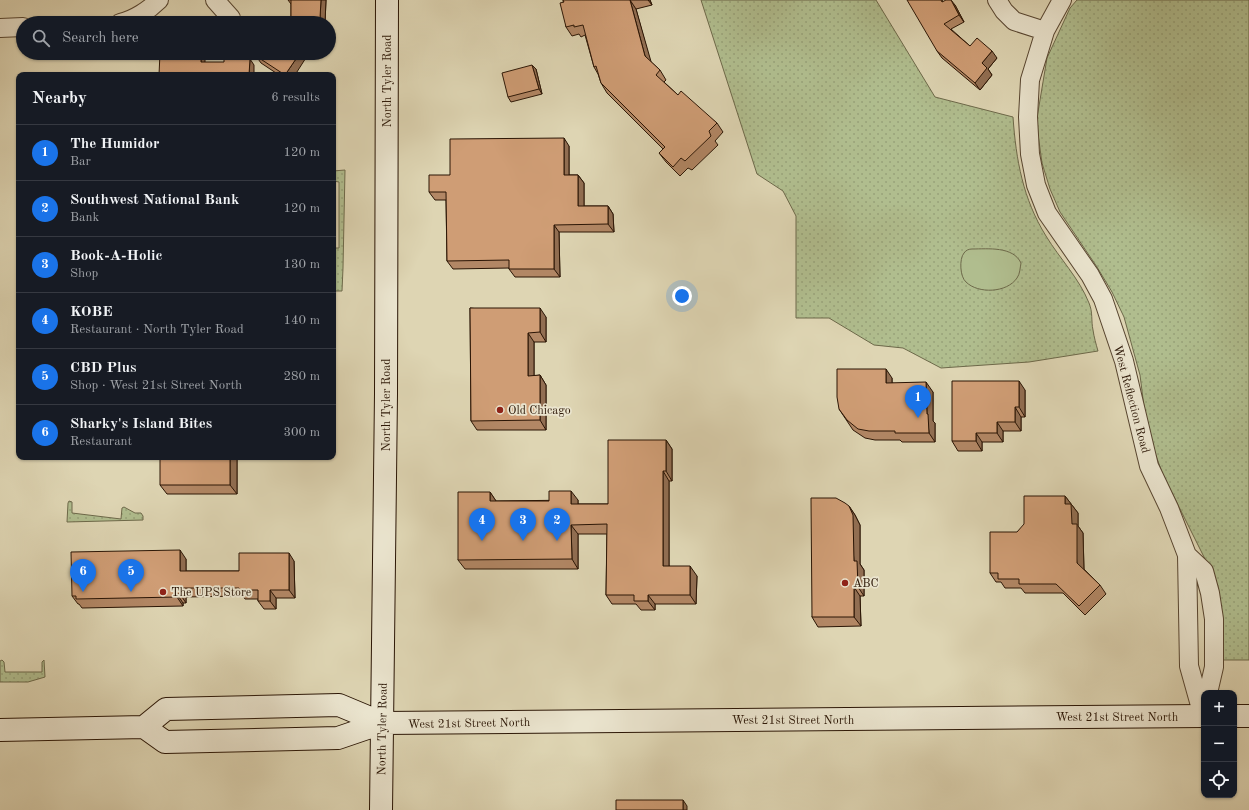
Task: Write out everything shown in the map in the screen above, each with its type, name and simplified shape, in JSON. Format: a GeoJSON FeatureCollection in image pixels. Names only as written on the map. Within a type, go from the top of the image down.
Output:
{"type":"FeatureCollection","features":[{"type":"Feature","properties":{"kind":"main road","name":"North Tyler Road"},"geometry":{"type":"LineString","coordinates":[[381,810],[386,394],[387,0]]}},
{"type":"Feature","properties":{"kind":"main road","name":"West 21st Street North"},"geometry":{"type":"LineString","coordinates":[[382,723],[339,705],[166,709],[144,727],[165,742],[338,738],[382,723],[1201,714]]}},
{"type":"Feature","properties":{"kind":"main road"},"geometry":{"type":"LineString","coordinates":[[1237,716],[1249,716]]}},
{"type":"Feature","properties":{"kind":"main road"},"geometry":{"type":"LineString","coordinates":[[0,730],[144,727]]}},
{"type":"Feature","properties":{"kind":"street"},"geometry":{"type":"LineString","coordinates":[[137,16],[159,0]]}},
{"type":"Feature","properties":{"kind":"street"},"geometry":{"type":"LineString","coordinates":[[215,0],[229,16]]}},
{"type":"Feature","properties":{"kind":"street"},"geometry":{"type":"LineString","coordinates":[[997,0],[1004,12],[1014,21],[1045,31]]}},
{"type":"Feature","properties":{"kind":"street","name":"West Reflection Road"},"geometry":{"type":"LineString","coordinates":[[1062,0],[1045,31],[1030,80],[1028,117],[1030,154],[1036,185],[1046,213],[1090,275],[1103,299],[1124,361],[1149,466],[1169,508],[1187,555],[1189,666],[1201,704]]}},
{"type":"Feature","properties":{"kind":"street"},"geometry":{"type":"LineString","coordinates":[[0,28],[16,27]]}},
{"type":"Feature","properties":{"kind":"street","name":"West Reflection Road"},"geometry":{"type":"LineString","coordinates":[[1187,555],[1204,571],[1210,593],[1214,619],[1214,667],[1209,690]]}},
{"type":"Feature","properties":{"kind":"green space"},"geometry":{"type":"Polygon","coordinates":[[[701,0],[876,0],[935,97],[1013,117],[1016,149],[1026,193],[1038,222],[1046,236],[1085,294],[1091,310],[1093,333],[1098,351],[1029,362],[941,368],[903,348],[874,345],[829,318],[796,318],[796,216],[783,191],[757,174],[701,0]]]}},
{"type":"Feature","properties":{"kind":"green space"},"geometry":{"type":"Polygon","coordinates":[[[1077,0],[1249,0],[1249,660],[1223,660],[1209,567],[1163,475],[1155,453],[1144,407],[1140,375],[1124,317],[1112,292],[1097,267],[1060,212],[1050,189],[1042,163],[1037,118],[1047,58],[1070,8],[1077,0]]]}},
{"type":"Feature","properties":{"kind":"green space"},"geometry":{"type":"Polygon","coordinates":[[[345,170],[342,291],[336,291],[336,248],[339,248],[339,182],[336,182],[336,171],[345,170]]]}},
{"type":"Feature","properties":{"kind":"green space"},"geometry":{"type":"Polygon","coordinates":[[[972,249],[1000,250],[1012,254],[1021,263],[1018,276],[1012,283],[1000,289],[985,290],[971,286],[962,276],[961,259],[966,251],[972,249]]]}},
{"type":"Feature","properties":{"kind":"green space"},"geometry":{"type":"Polygon","coordinates":[[[69,501],[72,502],[72,513],[121,519],[122,508],[124,507],[135,513],[141,513],[143,520],[67,522],[69,501]]]}},
{"type":"Feature","properties":{"kind":"green space"},"geometry":{"type":"Polygon","coordinates":[[[2,660],[4,662],[5,672],[42,672],[42,662],[44,660],[45,677],[28,682],[0,682],[0,661],[2,660]]]}},
{"type":"Feature","properties":{"kind":"building"},"geometry":{"type":"Polygon","coordinates":[[[291,0],[321,0],[320,16],[291,16],[291,0]]]}},
{"type":"Feature","properties":{"kind":"building"},"geometry":{"type":"Polygon","coordinates":[[[563,0],[630,0],[645,56],[660,70],[656,75],[678,95],[681,91],[717,123],[709,131],[711,136],[685,161],[681,158],[673,167],[659,153],[665,147],[601,83],[596,66],[594,67],[583,25],[566,27],[560,3],[564,2],[563,0]]]}},
{"type":"Feature","properties":{"kind":"building"},"geometry":{"type":"Polygon","coordinates":[[[907,0],[941,0],[942,2],[951,0],[959,15],[944,24],[970,46],[977,38],[992,51],[982,63],[987,68],[975,83],[937,51],[907,0]]]}},
{"type":"Feature","properties":{"kind":"building"},"geometry":{"type":"Polygon","coordinates":[[[160,60],[201,60],[201,62],[224,62],[224,60],[250,60],[249,72],[159,72],[160,60]]]}},
{"type":"Feature","properties":{"kind":"building"},"geometry":{"type":"Polygon","coordinates":[[[262,60],[295,60],[287,72],[280,72],[262,60]]]}},
{"type":"Feature","properties":{"kind":"building"},"geometry":{"type":"Polygon","coordinates":[[[532,65],[539,89],[508,97],[502,73],[532,65]]]}},
{"type":"Feature","properties":{"kind":"building"},"geometry":{"type":"Polygon","coordinates":[[[564,138],[564,175],[578,175],[578,206],[608,206],[608,224],[554,225],[554,269],[509,269],[509,260],[447,261],[446,192],[429,192],[429,175],[450,175],[450,139],[564,138]]]}},
{"type":"Feature","properties":{"kind":"building"},"geometry":{"type":"Polygon","coordinates":[[[470,308],[540,308],[540,332],[528,333],[528,376],[540,375],[540,420],[471,421],[470,308]]]}},
{"type":"Feature","properties":{"kind":"building"},"geometry":{"type":"Polygon","coordinates":[[[837,369],[886,369],[886,383],[926,382],[929,433],[895,433],[895,431],[869,431],[858,429],[847,420],[839,409],[837,397],[837,369]]]}},
{"type":"Feature","properties":{"kind":"building"},"geometry":{"type":"Polygon","coordinates":[[[952,381],[1019,381],[1019,407],[1015,407],[1015,422],[997,422],[997,433],[976,433],[976,441],[952,441],[952,381]]]}},
{"type":"Feature","properties":{"kind":"building"},"geometry":{"type":"Polygon","coordinates":[[[608,440],[666,440],[666,471],[663,471],[663,566],[690,566],[690,595],[648,595],[648,601],[634,601],[634,595],[606,595],[607,524],[571,525],[572,559],[458,560],[458,492],[490,492],[490,501],[549,501],[549,491],[571,491],[571,504],[608,504],[608,440]]]}},
{"type":"Feature","properties":{"kind":"building"},"geometry":{"type":"Polygon","coordinates":[[[160,460],[230,460],[230,485],[160,485],[160,460]]]}},
{"type":"Feature","properties":{"kind":"building"},"geometry":{"type":"Polygon","coordinates":[[[1024,496],[1065,496],[1065,504],[1071,504],[1072,524],[1077,524],[1077,563],[1100,585],[1079,606],[1056,584],[1019,584],[1019,579],[998,579],[998,573],[990,573],[990,532],[1017,532],[1024,524],[1024,496]]]}},
{"type":"Feature","properties":{"kind":"building"},"geometry":{"type":"Polygon","coordinates":[[[811,498],[836,498],[849,506],[853,515],[854,561],[857,561],[858,587],[854,587],[854,617],[812,617],[811,498]]]}},
{"type":"Feature","properties":{"kind":"building"},"geometry":{"type":"Polygon","coordinates":[[[180,550],[180,571],[239,571],[239,553],[289,553],[289,590],[270,590],[270,601],[258,601],[258,590],[239,590],[239,588],[180,588],[180,594],[177,594],[177,597],[76,599],[76,596],[72,596],[71,552],[180,550]]]}},
{"type":"Feature","properties":{"kind":"building"},"geometry":{"type":"Polygon","coordinates":[[[616,800],[683,800],[683,810],[616,810],[616,800]]]}},
{"type":"Feature","properties":{"kind":"place","name":"Old Chicago"},"geometry":{"type":"Point","coordinates":[500,410]}},
{"type":"Feature","properties":{"kind":"place","name":"The Humidor"},"geometry":{"type":"Point","coordinates":[918,418]}},
{"type":"Feature","properties":{"kind":"place","name":"KOBE"},"geometry":{"type":"Point","coordinates":[482,541]}},
{"type":"Feature","properties":{"kind":"place","name":"Book-A-Holic"},"geometry":{"type":"Point","coordinates":[523,541]}},
{"type":"Feature","properties":{"kind":"place","name":"Southwest National Bank"},"geometry":{"type":"Point","coordinates":[557,541]}},
{"type":"Feature","properties":{"kind":"place","name":"ABC"},"geometry":{"type":"Point","coordinates":[845,583]}},
{"type":"Feature","properties":{"kind":"place","name":"Sharky's Island Bites"},"geometry":{"type":"Point","coordinates":[83,592]}},
{"type":"Feature","properties":{"kind":"place","name":"CBD Plus"},"geometry":{"type":"Point","coordinates":[131,592]}},
{"type":"Feature","properties":{"kind":"place","name":"The UPS Store"},"geometry":{"type":"Point","coordinates":[163,592]}}]}
